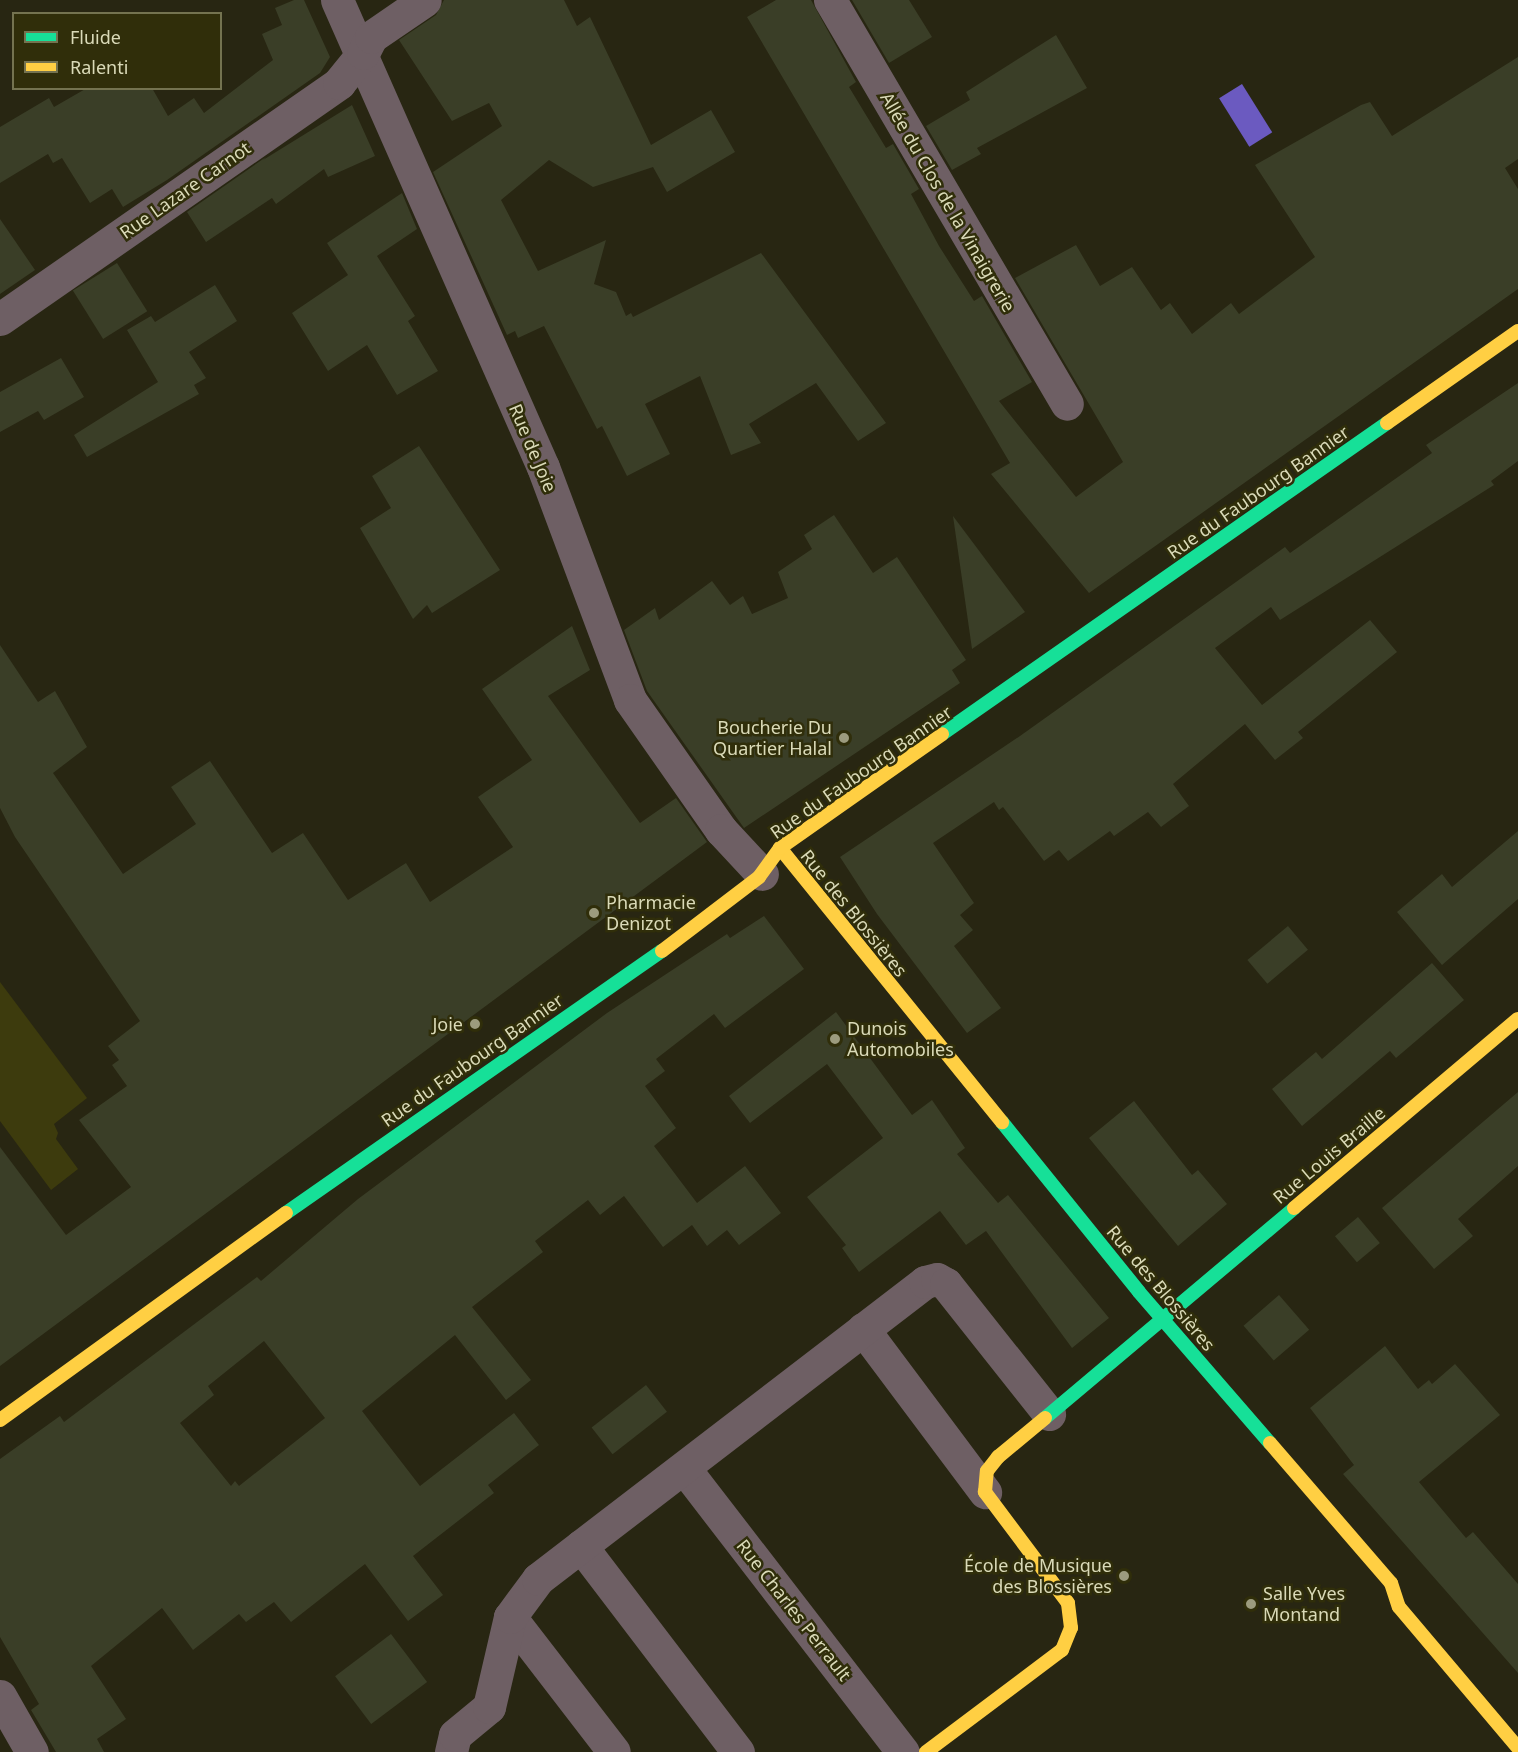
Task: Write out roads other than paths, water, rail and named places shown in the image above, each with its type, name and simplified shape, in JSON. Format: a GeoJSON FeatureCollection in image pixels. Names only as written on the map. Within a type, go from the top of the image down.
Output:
{"type":"FeatureCollection","features":[{"type":"Feature","properties":{"kind":"street","name":"Rue de Joie"},"geometry":{"type":"LineString","coordinates":[[337,0],[363,53],[460,284],[543,467],[630,700],[721,830],[771,861]]}},
{"type":"Feature","properties":{"kind":"street","name":"Rue Lazare Carnot"},"geometry":{"type":"LineString","coordinates":[[0,320],[339,83],[363,53],[371,37],[425,0]]}},
{"type":"Feature","properties":{"kind":"street","name":"Allée du Clos de la Vinaigrerie"},"geometry":{"type":"LineString","coordinates":[[830,0],[1067,404]]}},
{"type":"Feature","properties":{"kind":"street","name":"Rue du Faubourg Bannier"},"geometry":{"type":"LineString","coordinates":[[0,1420],[395,1134],[703,923],[771,861],[1518,331]]}},
{"type":"Feature","properties":{"kind":"street","name":"Rue des Blossières"},"geometry":{"type":"LineString","coordinates":[[771,861],[1391,1583],[1399,1607],[1518,1748]]}},
{"type":"Feature","properties":{"kind":"street","name":"Rue Louis Braille"},"geometry":{"type":"LineString","coordinates":[[1163,1319],[1518,1019]]}},
{"type":"Feature","properties":{"kind":"street"},"geometry":{"type":"LineString","coordinates":[[451,1752],[454,1735],[489,1707],[510,1617],[538,1579],[925,1282],[938,1279],[946,1284],[1049,1414]]}},
{"type":"Feature","properties":{"kind":"street"},"geometry":{"type":"LineString","coordinates":[[985,1492],[987,1471],[998,1457],[1163,1319]]}},
{"type":"Feature","properties":{"kind":"street"},"geometry":{"type":"LineString","coordinates":[[863,1329],[1068,1603],[1071,1628],[1062,1650],[926,1752]]}},
{"type":"Feature","properties":{"kind":"street","name":"Rue Charles Perrault"},"geometry":{"type":"LineString","coordinates":[[684,1468],[903,1752]]}},
{"type":"Feature","properties":{"kind":"street"},"geometry":{"type":"LineString","coordinates":[[581,1546],[738,1752]]}},
{"type":"Feature","properties":{"kind":"street"},"geometry":{"type":"LineString","coordinates":[[510,1617],[614,1752]]}},
{"type":"Feature","properties":{"kind":"street"},"geometry":{"type":"LineString","coordinates":[[0,1696],[32,1752]]}},
{"type":"Feature","properties":{"kind":"place","name":"Boucherie Du Quartier Halal"},"geometry":{"type":"Point","coordinates":[844,738]}},
{"type":"Feature","properties":{"kind":"place","name":"Pharmacie Denizot"},"geometry":{"type":"Point","coordinates":[594,913]}},
{"type":"Feature","properties":{"kind":"place","name":"Joie"},"geometry":{"type":"Point","coordinates":[475,1024]}},
{"type":"Feature","properties":{"kind":"place","name":"Dunois Automobiles"},"geometry":{"type":"Point","coordinates":[835,1039]}},
{"type":"Feature","properties":{"kind":"place","name":"École de Musique des Blossières"},"geometry":{"type":"Point","coordinates":[1124,1576]}},
{"type":"Feature","properties":{"kind":"place","name":"Salle Yves Montand"},"geometry":{"type":"Point","coordinates":[1251,1604]}}]}
